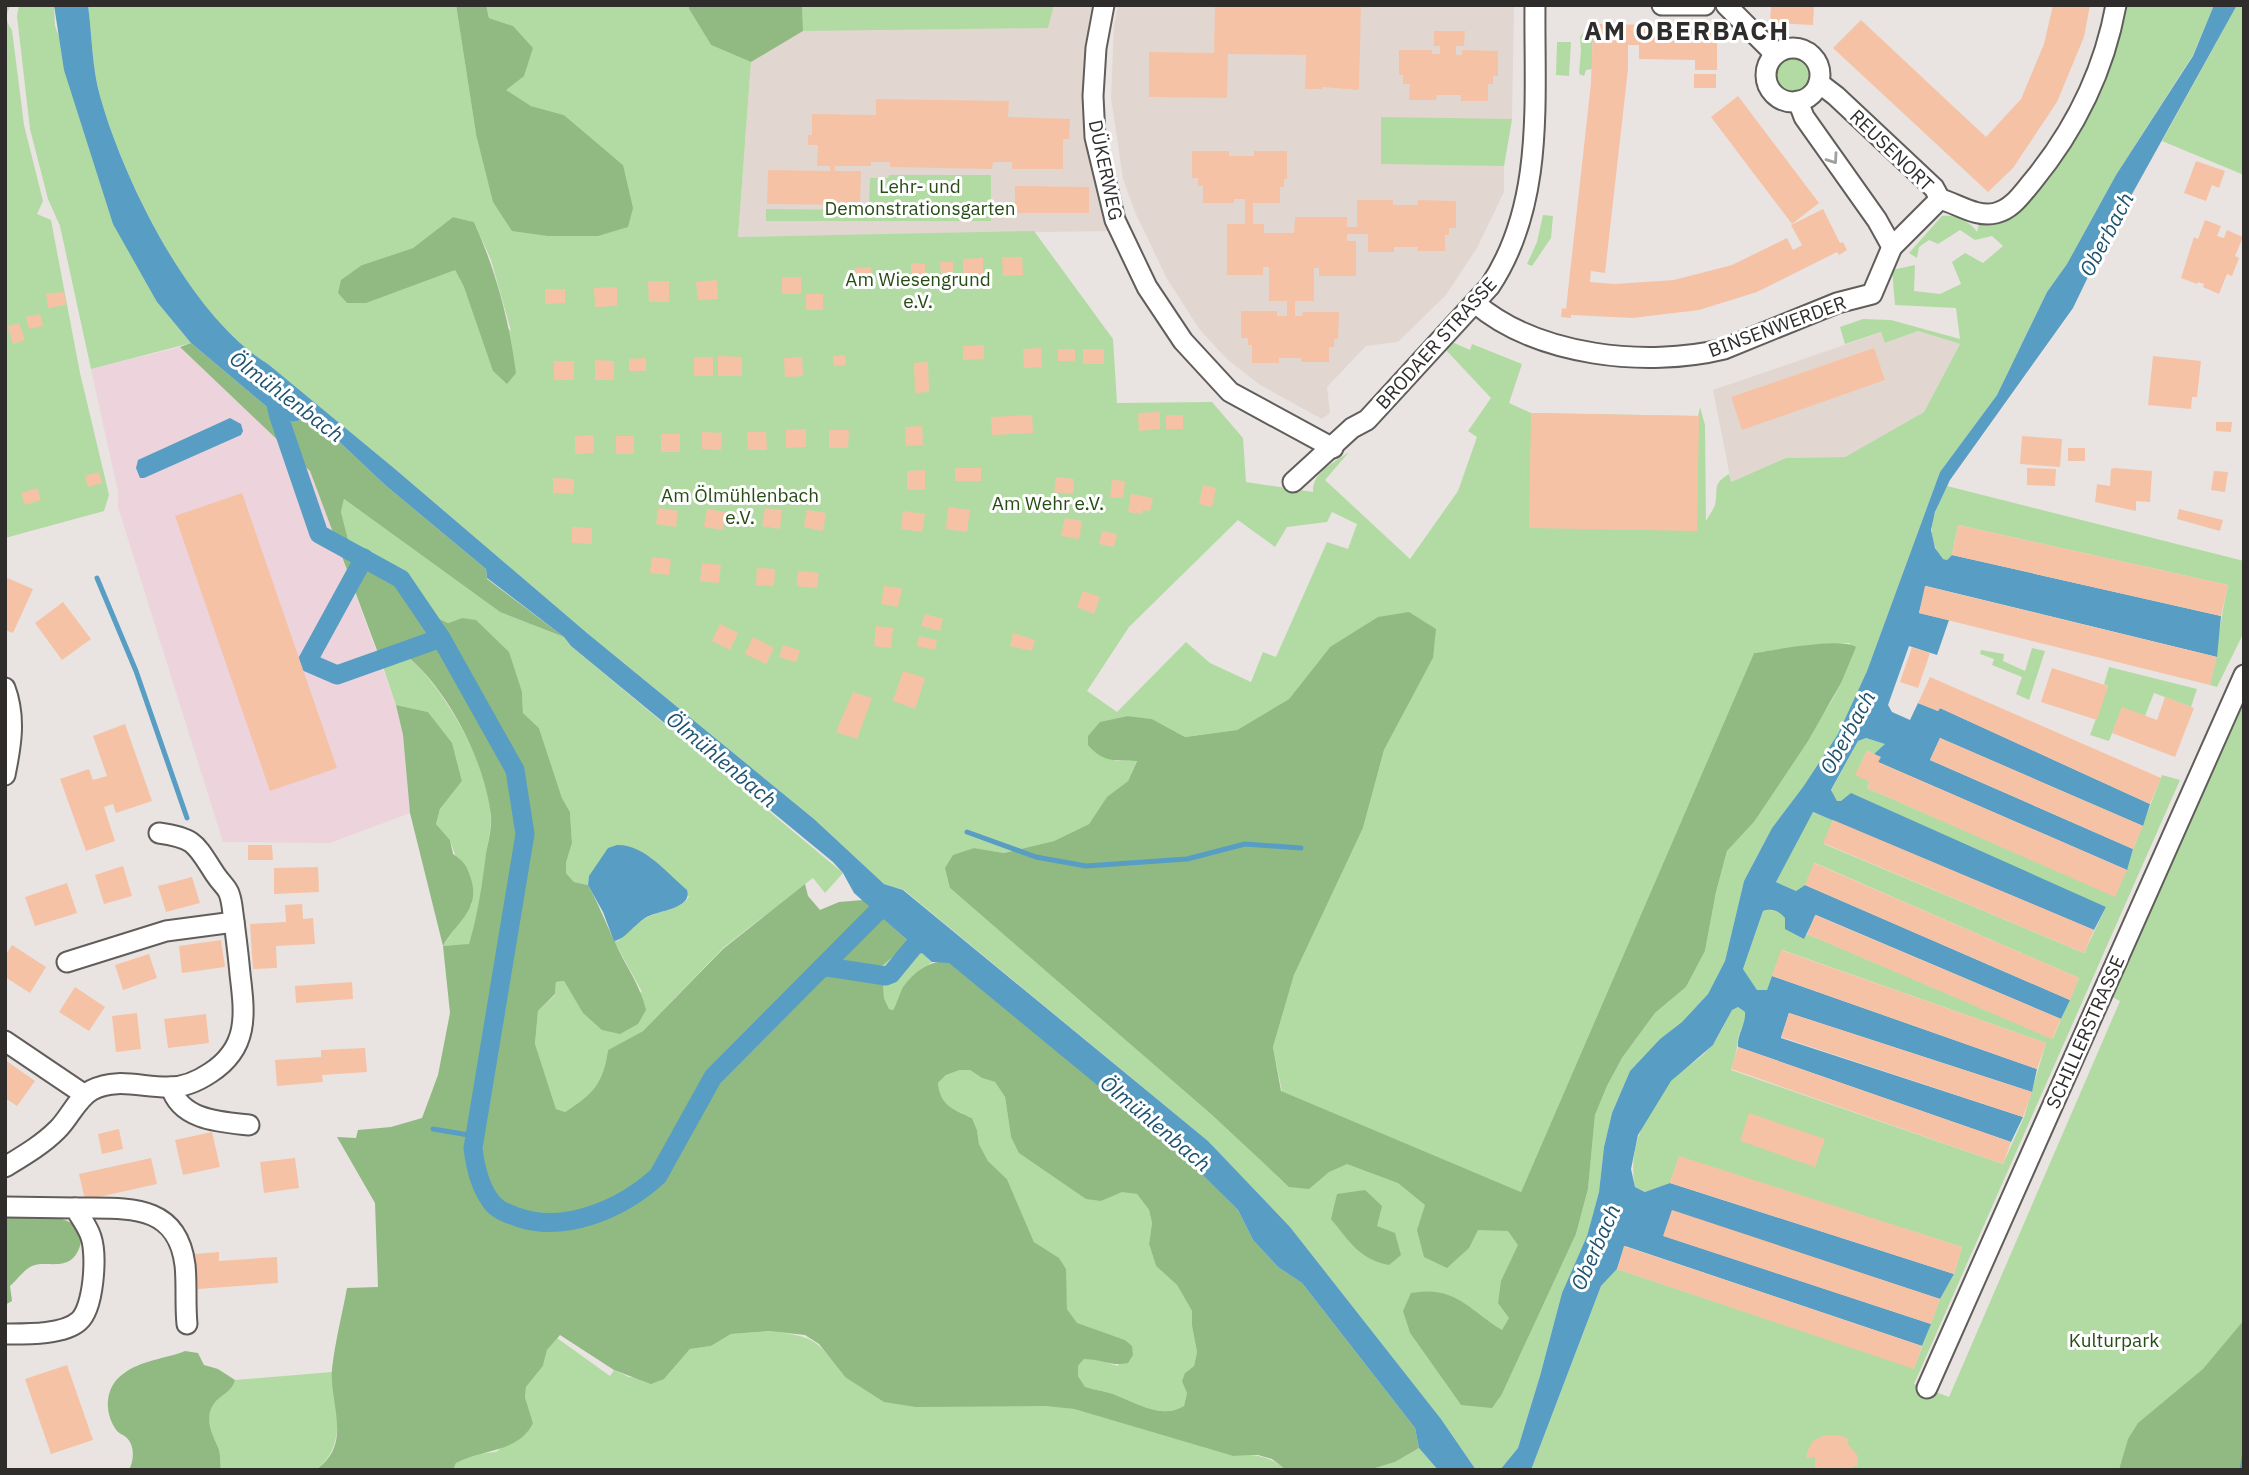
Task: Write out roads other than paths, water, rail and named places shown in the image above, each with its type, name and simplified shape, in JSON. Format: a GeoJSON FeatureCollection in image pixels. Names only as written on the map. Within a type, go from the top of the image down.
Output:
{"type":"FeatureCollection","features":[{"type":"Feature","properties":{"kind":"street","name":"DÜKERWEG"},"geometry":{"type":"LineString","coordinates":[[1104,5],[1096,48],[1093,96],[1095,137],[1115,220],[1147,287],[1183,341],[1230,392],[1333,448]]}},
{"type":"Feature","properties":{"kind":"street","name":"BRODAER STRASSE"},"geometry":{"type":"LineString","coordinates":[[1293,482],[1352,428],[1367,420],[1475,303],[1501,270],[1522,220],[1531,174],[1535,5]]}},
{"type":"Feature","properties":{"kind":"street"},"geometry":{"type":"LineString","coordinates":[[1662,5],[1705,5]]}},
{"type":"Feature","properties":{"kind":"street"},"geometry":{"type":"LineString","coordinates":[[1726,5],[1775,54]]}},
{"type":"Feature","properties":{"kind":"street"},"geometry":{"type":"LineString","coordinates":[[1940,199],[1981,215],[2004,211],[2015,202],[2058,150],[2092,84],[2110,38],[2116,5]]}},
{"type":"Feature","properties":{"kind":"street"},"geometry":{"type":"LineString","coordinates":[[1791,48],[1807,51],[1818,65],[1819,83],[1811,95],[1798,101],[1781,99],[1769,87],[1766,70],[1775,54],[1791,48]]}},
{"type":"Feature","properties":{"kind":"street","name":"REUSENORT"},"geometry":{"type":"LineString","coordinates":[[1819,83],[1934,188],[1940,199],[1892,247]]}},
{"type":"Feature","properties":{"kind":"street"},"geometry":{"type":"LineString","coordinates":[[1798,101],[1804,117],[1877,220],[1892,247]]}},
{"type":"Feature","properties":{"kind":"street","name":"BINSENWERDER"},"geometry":{"type":"LineString","coordinates":[[1475,303],[1494,319],[1541,340],[1607,355],[1653,358],[1706,354],[1837,303],[1872,294],[1892,247]]}},
{"type":"Feature","properties":{"kind":"street","name":"SCHILLERSTRASSE"},"geometry":{"type":"LineString","coordinates":[[1927,1388],[2244,675]]}},
{"type":"Feature","properties":{"kind":"street"},"geometry":{"type":"LineString","coordinates":[[5,688],[9,699],[5,775]]}},
{"type":"Feature","properties":{"kind":"street"},"geometry":{"type":"LineString","coordinates":[[5,1167],[56,1131],[92,1090],[114,1084],[171,1087],[188,1084],[215,1069],[235,1049],[241,1035],[244,1004],[230,891],[216,875],[203,852],[192,843],[175,835],[159,833]]}},
{"type":"Feature","properties":{"kind":"street"},"geometry":{"type":"LineString","coordinates":[[66,962],[166,931],[234,922]]}},
{"type":"Feature","properties":{"kind":"street"},"geometry":{"type":"LineString","coordinates":[[5,1041],[85,1095]]}},
{"type":"Feature","properties":{"kind":"street"},"geometry":{"type":"LineString","coordinates":[[171,1087],[177,1102],[196,1115],[224,1123],[249,1125]]}},
{"type":"Feature","properties":{"kind":"street"},"geometry":{"type":"LineString","coordinates":[[5,1207],[146,1211],[160,1218],[170,1228],[182,1248],[187,1324]]}},
{"type":"Feature","properties":{"kind":"street"},"geometry":{"type":"LineString","coordinates":[[5,1334],[35,1334],[69,1327],[79,1322],[85,1314],[91,1293],[93,1247],[90,1235],[75,1208]]}},
{"type":"Feature","properties":{"kind":"water","name":"Ölmühlenbach"},"geometry":{"type":"Polygon","coordinates":[[[54,5],[88,5],[100,96],[111,130],[143,206],[187,281],[240,343],[814,819],[884,884],[903,890],[1208,1141],[1290,1227],[1441,1419],[1476,1470],[1438,1470],[1419,1448],[1415,1428],[1302,1283],[1278,1267],[1253,1240],[1238,1210],[1187,1159],[949,963],[932,962],[854,893],[843,873],[833,862],[571,646],[564,637],[487,578],[486,569],[385,485],[313,417],[293,422],[279,417],[191,343],[157,302],[113,224],[64,70],[54,5]]]}},
{"type":"Feature","properties":{"kind":"water","name":"Oberbach"},"geometry":{"type":"Polygon","coordinates":[[[2214,5],[2237,5],[2101,250],[2073,308],[1950,480],[1935,512],[1931,530],[1935,548],[1943,559],[1947,560],[1952,555],[2221,616],[2217,657],[1926,586],[1919,613],[1949,620],[1937,655],[1909,646],[1888,705],[1892,712],[1910,720],[1918,703],[1938,711],[1940,708],[2150,804],[2143,826],[1940,738],[1930,760],[2133,849],[2127,870],[1878,762],[1880,757],[1874,754],[1885,744],[1866,738],[1858,741],[1831,790],[1837,801],[1851,793],[2106,907],[2094,930],[1813,812],[1776,882],[1796,891],[1805,885],[2070,1000],[2061,1019],[1816,915],[1804,939],[1785,929],[1785,918],[1780,914],[1772,910],[1763,911],[1743,969],[1757,990],[1767,990],[1772,976],[2037,1069],[2032,1092],[1789,1013],[1781,1038],[2023,1117],[2011,1142],[1738,1047],[1745,1012],[1738,1007],[1732,1010],[1713,1045],[1671,1081],[1638,1135],[1631,1169],[1635,1187],[1645,1192],[1670,1183],[1954,1274],[1940,1299],[1672,1211],[1664,1236],[1931,1324],[1922,1346],[1625,1246],[1617,1269],[1601,1286],[1531,1470],[1500,1470],[1518,1448],[1562,1293],[1587,1236],[1599,1192],[1604,1147],[1612,1113],[1630,1071],[1708,994],[1725,961],[1744,881],[1772,828],[1838,734],[1867,671],[1940,472],[1997,395],[2047,292],[2067,264],[2116,175],[2193,56],[2214,5]]]}},
{"type":"Feature","properties":{"kind":"water"},"geometry":{"type":"Polygon","coordinates":[[[230,418],[241,424],[241,435],[140,478],[136,468],[138,460],[230,418]]]}},
{"type":"Feature","properties":{"kind":"water"},"geometry":{"type":"Polygon","coordinates":[[[617,845],[637,849],[646,854],[687,890],[687,896],[680,905],[645,918],[622,938],[614,941],[603,912],[588,885],[589,876],[608,848],[617,845]]]}},
{"type":"Feature","properties":{"kind":"waterway","name":"Ölmühlenbach"},"geometry":{"type":"LineString","coordinates":[[273,392],[319,534],[401,579],[441,638],[515,770],[525,834],[473,1148],[481,1182],[495,1206],[517,1217],[535,1221],[573,1220],[610,1208],[644,1188],[658,1176],[713,1077],[877,912],[894,905]]}},
{"type":"Feature","properties":{"kind":"waterway"},"geometry":{"type":"LineString","coordinates":[[364,558],[307,662],[337,675],[441,638]]}},
{"type":"Feature","properties":{"kind":"waterway"},"geometry":{"type":"LineString","coordinates":[[97,578],[136,671],[187,818]]}},
{"type":"Feature","properties":{"kind":"waterway"},"geometry":{"type":"LineString","coordinates":[[967,832],[1036,857],[1086,866],[1187,859],[1245,844],[1301,848]]}},
{"type":"Feature","properties":{"kind":"waterway"},"geometry":{"type":"LineString","coordinates":[[821,969],[827,967],[886,976],[891,974],[914,946],[933,938]]}},
{"type":"Feature","properties":{"kind":"waterway"},"geometry":{"type":"LineString","coordinates":[[433,1129],[475,1136]]}},
{"type":"Feature","properties":{"kind":"waterway"},"geometry":{"type":"LineString","coordinates":[[2242,1470],[2244,1458]]}},
{"type":"Feature","properties":{"kind":"district","name":"AM OBERBACH"},"geometry":{"type":"Point","coordinates":[1687,30]}},
{"type":"Feature","properties":{"kind":"park label","name":"Lehr- und Demonstrationsgarten"},"geometry":{"type":"Point","coordinates":[920,197]}},
{"type":"Feature","properties":{"kind":"park label","name":"Am Wiesengrund e.V."},"geometry":{"type":"Point","coordinates":[918,290]}},
{"type":"Feature","properties":{"kind":"park label","name":"Am Wehr e.V."},"geometry":{"type":"Point","coordinates":[1048,503]}},
{"type":"Feature","properties":{"kind":"park label","name":"Am Ölmühlenbach e.V."},"geometry":{"type":"Point","coordinates":[740,506]}},
{"type":"Feature","properties":{"kind":"park label","name":"Kulturpark"},"geometry":{"type":"Point","coordinates":[2114,1340]}}]}
